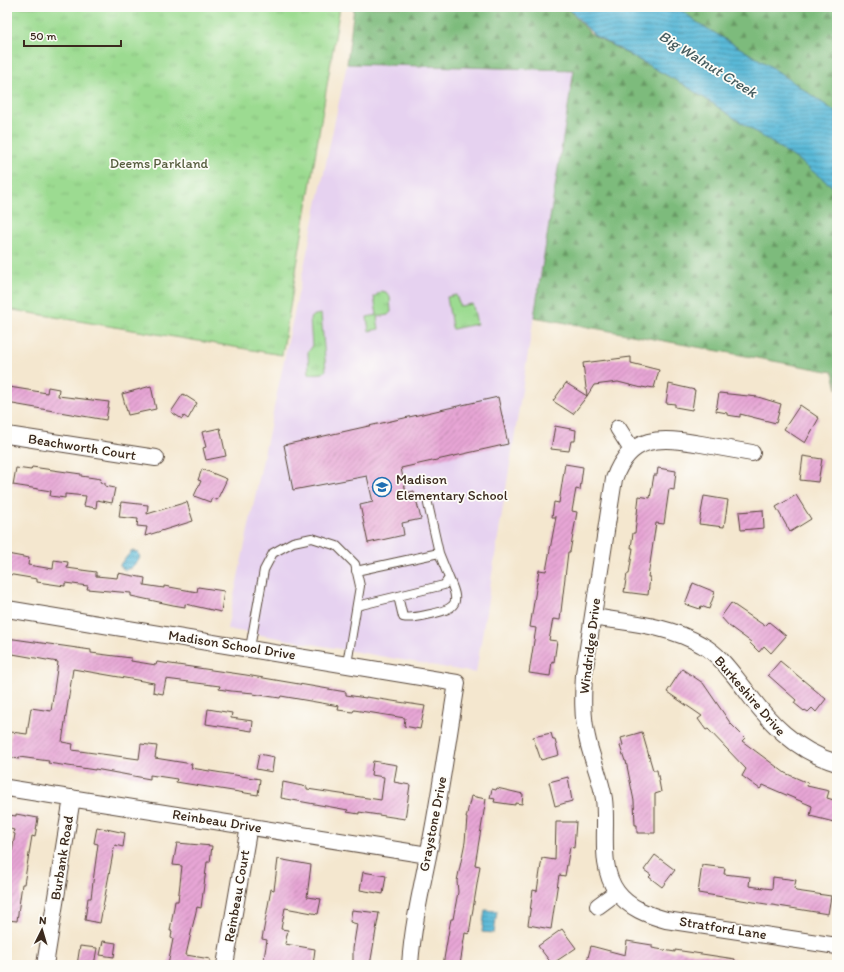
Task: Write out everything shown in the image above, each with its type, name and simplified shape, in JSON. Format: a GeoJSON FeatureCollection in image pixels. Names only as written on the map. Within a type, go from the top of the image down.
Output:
{"type":"FeatureCollection","features":[{"type":"Feature","properties":{"kind":"street"},"geometry":{"type":"LineString","coordinates":[[618,428],[632,450],[652,440],[663,439],[752,453]]}},
{"type":"Feature","properties":{"kind":"street","name":"Beachworth Court"},"geometry":{"type":"LineString","coordinates":[[7,435],[156,458]]}},
{"type":"Feature","properties":{"kind":"street","name":"Windridge Drive"},"geometry":{"type":"LineString","coordinates":[[617,892],[611,881],[607,868],[604,798],[587,738],[583,712],[584,674],[614,479],[618,468],[632,450]]}},
{"type":"Feature","properties":{"kind":"street","name":"Madison School Drive"},"geometry":{"type":"LineString","coordinates":[[7,608],[458,683]]}},
{"type":"Feature","properties":{"kind":"street","name":"Burkeshire Drive"},"geometry":{"type":"LineString","coordinates":[[593,617],[661,629],[683,635],[702,645],[720,658],[757,706],[790,740],[837,763]]}},
{"type":"Feature","properties":{"kind":"street","name":"Graystone Drive"},"geometry":{"type":"LineString","coordinates":[[410,965],[411,947],[458,683]]}},
{"type":"Feature","properties":{"kind":"street","name":"Reinbeau Drive"},"geometry":{"type":"LineString","coordinates":[[7,788],[428,855]]}},
{"type":"Feature","properties":{"kind":"street","name":"Burbank Road"},"geometry":{"type":"LineString","coordinates":[[45,965],[72,798]]}},
{"type":"Feature","properties":{"kind":"street","name":"Reinbeau Court"},"geometry":{"type":"LineString","coordinates":[[225,965],[248,826]]}},
{"type":"Feature","properties":{"kind":"street"},"geometry":{"type":"LineString","coordinates":[[598,906],[617,892]]}},
{"type":"Feature","properties":{"kind":"street","name":"Stratford Lane"},"geometry":{"type":"LineString","coordinates":[[617,892],[627,902],[639,910],[666,920],[837,946]]}},
{"type":"Feature","properties":{"kind":"lane"},"geometry":{"type":"LineString","coordinates":[[398,596],[402,617],[410,618],[449,610],[455,603],[456,594],[439,553],[428,504]]}},
{"type":"Feature","properties":{"kind":"lane"},"geometry":{"type":"LineString","coordinates":[[250,648],[264,570],[273,552],[293,542],[312,538],[337,546],[355,564],[360,586],[347,664]]}},
{"type":"Feature","properties":{"kind":"lane"},"geometry":{"type":"LineString","coordinates":[[356,571],[439,553]]}},
{"type":"Feature","properties":{"kind":"lane"},"geometry":{"type":"LineString","coordinates":[[357,606],[444,586],[449,578]]}},
{"type":"Feature","properties":{"kind":"shaded area","name":"Madison Elementary School"},"geometry":{"type":"Polygon","coordinates":[[[347,64],[574,70],[476,673],[227,629],[347,64]]]}},
{"type":"Feature","properties":{"kind":"green space","name":"Deems Parkland"},"geometry":{"type":"Polygon","coordinates":[[[7,7],[340,7],[282,355],[7,309],[7,7]]]}},
{"type":"Feature","properties":{"kind":"green space"},"geometry":{"type":"Polygon","coordinates":[[[354,7],[566,7],[591,34],[686,86],[798,160],[837,190],[837,389],[833,372],[534,317],[574,70],[347,64],[354,7]]]}},
{"type":"Feature","properties":{"kind":"green space"},"geometry":{"type":"Polygon","coordinates":[[[677,7],[837,7],[837,113],[770,66],[698,23],[677,7]]]}},
{"type":"Feature","properties":{"kind":"green space"},"geometry":{"type":"Polygon","coordinates":[[[381,291],[386,292],[390,297],[391,312],[388,315],[377,317],[379,329],[369,331],[367,317],[377,315],[374,297],[381,291]]]}},
{"type":"Feature","properties":{"kind":"green space"},"geometry":{"type":"Polygon","coordinates":[[[456,295],[460,306],[472,304],[477,324],[453,329],[447,297],[456,295]]]}},
{"type":"Feature","properties":{"kind":"green space"},"geometry":{"type":"Polygon","coordinates":[[[321,314],[326,370],[323,373],[309,374],[308,352],[312,347],[310,318],[321,314]]]}},
{"type":"Feature","properties":{"kind":"water","name":"Big Walnut Creek"},"geometry":{"type":"Polygon","coordinates":[[[567,7],[677,7],[698,23],[770,66],[837,113],[837,190],[798,160],[686,86],[594,35],[567,7]]]}},
{"type":"Feature","properties":{"kind":"water"},"geometry":{"type":"Polygon","coordinates":[[[132,551],[138,552],[140,558],[131,568],[125,570],[120,566],[121,563],[132,551]]]}},
{"type":"Feature","properties":{"kind":"water"},"geometry":{"type":"Polygon","coordinates":[[[485,910],[497,911],[494,933],[482,932],[485,910]]]}},
{"type":"Feature","properties":{"kind":"building"},"geometry":{"type":"Polygon","coordinates":[[[631,357],[631,363],[659,370],[654,388],[642,388],[618,382],[594,385],[587,396],[583,363],[631,357]]]}},
{"type":"Feature","properties":{"kind":"building"},"geometry":{"type":"Polygon","coordinates":[[[566,383],[587,396],[573,414],[553,401],[566,383]]]}},
{"type":"Feature","properties":{"kind":"building"},"geometry":{"type":"Polygon","coordinates":[[[669,384],[695,390],[692,410],[675,407],[675,404],[666,403],[669,384]]]}},
{"type":"Feature","properties":{"kind":"building"},"geometry":{"type":"Polygon","coordinates":[[[151,386],[156,409],[128,415],[122,394],[151,386]]]}},
{"type":"Feature","properties":{"kind":"building"},"geometry":{"type":"Polygon","coordinates":[[[9,387],[47,393],[48,387],[59,389],[58,396],[109,402],[106,420],[7,403],[9,387]]]}},
{"type":"Feature","properties":{"kind":"building"},"geometry":{"type":"Polygon","coordinates":[[[719,393],[758,397],[781,404],[776,423],[740,414],[740,417],[727,415],[727,413],[716,411],[719,393]]]}},
{"type":"Feature","properties":{"kind":"building"},"geometry":{"type":"Polygon","coordinates":[[[183,394],[197,403],[188,419],[184,416],[182,419],[171,412],[183,394]]]}},
{"type":"Feature","properties":{"kind":"building"},"geometry":{"type":"Polygon","coordinates":[[[498,397],[508,444],[401,468],[406,493],[414,491],[421,519],[402,523],[404,535],[368,543],[360,505],[373,502],[367,476],[293,490],[284,445],[498,397]]]}},
{"type":"Feature","properties":{"kind":"building"},"geometry":{"type":"Polygon","coordinates":[[[800,405],[819,418],[805,443],[784,429],[800,405]]]}},
{"type":"Feature","properties":{"kind":"building"},"geometry":{"type":"Polygon","coordinates":[[[555,426],[576,430],[575,441],[571,441],[569,451],[551,449],[555,426]]]}},
{"type":"Feature","properties":{"kind":"building"},"geometry":{"type":"Polygon","coordinates":[[[220,428],[226,456],[206,460],[203,448],[206,447],[202,432],[220,428]]]}},
{"type":"Feature","properties":{"kind":"building"},"geometry":{"type":"Polygon","coordinates":[[[803,456],[822,459],[818,482],[800,480],[803,456]]]}},
{"type":"Feature","properties":{"kind":"building"},"geometry":{"type":"Polygon","coordinates":[[[565,464],[583,467],[580,490],[576,489],[572,511],[577,512],[570,552],[568,552],[560,620],[553,619],[549,640],[557,641],[550,676],[529,673],[536,628],[530,627],[539,570],[546,571],[556,517],[552,517],[554,502],[559,503],[565,464]]]}},
{"type":"Feature","properties":{"kind":"building"},"geometry":{"type":"Polygon","coordinates":[[[32,467],[81,474],[81,476],[101,479],[100,482],[105,483],[105,486],[115,488],[112,503],[97,500],[96,508],[84,506],[86,496],[65,494],[65,498],[50,496],[51,491],[13,485],[16,468],[31,470],[32,467]]]}},
{"type":"Feature","properties":{"kind":"building"},"geometry":{"type":"Polygon","coordinates":[[[658,468],[676,471],[674,490],[669,489],[664,524],[656,523],[648,577],[650,577],[648,595],[624,592],[627,574],[629,574],[633,548],[631,548],[633,533],[635,533],[639,496],[650,498],[654,475],[657,475],[658,468]]]}},
{"type":"Feature","properties":{"kind":"building"},"geometry":{"type":"Polygon","coordinates":[[[202,469],[227,479],[217,500],[212,498],[210,502],[194,496],[201,481],[198,480],[202,469]]]}},
{"type":"Feature","properties":{"kind":"building"},"geometry":{"type":"Polygon","coordinates":[[[796,495],[811,519],[790,532],[776,507],[796,495]]]}},
{"type":"Feature","properties":{"kind":"building"},"geometry":{"type":"Polygon","coordinates":[[[704,496],[728,500],[724,527],[699,524],[704,496]]]}},
{"type":"Feature","properties":{"kind":"building"},"geometry":{"type":"Polygon","coordinates":[[[121,502],[148,505],[147,514],[187,502],[193,521],[145,536],[147,527],[137,526],[138,519],[119,517],[121,502]]]}},
{"type":"Feature","properties":{"kind":"building"},"geometry":{"type":"Polygon","coordinates":[[[763,510],[764,528],[741,530],[739,512],[763,510]]]}},
{"type":"Feature","properties":{"kind":"building"},"geometry":{"type":"Polygon","coordinates":[[[7,554],[29,558],[28,565],[53,569],[54,560],[68,562],[67,568],[96,572],[96,576],[117,578],[118,573],[145,578],[144,585],[164,588],[164,586],[197,592],[198,587],[224,591],[221,612],[185,604],[185,607],[173,605],[131,596],[131,593],[87,589],[88,586],[65,583],[65,586],[37,582],[37,579],[7,574],[7,554]]]}},
{"type":"Feature","properties":{"kind":"building"},"geometry":{"type":"Polygon","coordinates":[[[693,583],[715,592],[709,609],[701,606],[700,609],[685,604],[693,583]]]}},
{"type":"Feature","properties":{"kind":"building"},"geometry":{"type":"Polygon","coordinates":[[[731,603],[765,626],[769,622],[786,636],[771,653],[764,646],[759,652],[750,643],[751,642],[729,626],[721,617],[731,603]]]}},
{"type":"Feature","properties":{"kind":"building"},"geometry":{"type":"Polygon","coordinates":[[[7,638],[91,650],[91,653],[131,658],[131,661],[156,665],[157,662],[246,675],[346,692],[346,695],[425,706],[420,729],[404,726],[405,718],[354,710],[353,712],[338,710],[339,706],[281,696],[280,698],[219,689],[220,686],[166,679],[163,694],[153,692],[154,683],[73,669],[62,742],[73,744],[72,750],[139,759],[141,744],[157,746],[155,758],[192,764],[191,768],[260,779],[258,795],[176,782],[177,779],[150,775],[150,779],[95,769],[48,763],[49,761],[19,757],[19,759],[8,757],[11,732],[27,734],[31,708],[51,711],[58,662],[7,653],[7,638]]]}},
{"type":"Feature","properties":{"kind":"building"},"geometry":{"type":"Polygon","coordinates":[[[780,661],[826,699],[816,712],[812,708],[808,712],[805,710],[804,711],[794,703],[796,700],[768,675],[780,661]]]}},
{"type":"Feature","properties":{"kind":"building"},"geometry":{"type":"Polygon","coordinates":[[[682,669],[703,683],[731,724],[745,738],[742,741],[785,773],[808,783],[807,786],[829,791],[827,798],[837,801],[834,822],[810,816],[812,806],[763,785],[760,789],[742,776],[746,769],[708,729],[706,730],[698,719],[702,716],[667,692],[682,669]]]}},
{"type":"Feature","properties":{"kind":"building"},"geometry":{"type":"Polygon","coordinates":[[[208,709],[232,713],[231,718],[253,721],[252,731],[206,724],[208,709]]]}},
{"type":"Feature","properties":{"kind":"building"},"geometry":{"type":"Polygon","coordinates":[[[642,732],[653,770],[657,770],[661,792],[655,794],[655,833],[637,833],[637,825],[635,825],[634,801],[626,761],[620,746],[623,745],[621,738],[642,732]]]}},
{"type":"Feature","properties":{"kind":"building"},"geometry":{"type":"Polygon","coordinates":[[[551,733],[553,740],[555,740],[559,755],[541,760],[533,737],[551,733]]]}},
{"type":"Feature","properties":{"kind":"building"},"geometry":{"type":"Polygon","coordinates":[[[259,754],[274,757],[272,772],[256,769],[259,754]]]}},
{"type":"Feature","properties":{"kind":"building"},"geometry":{"type":"Polygon","coordinates":[[[373,761],[397,765],[394,782],[410,785],[405,819],[359,812],[359,814],[347,812],[348,810],[281,798],[283,782],[307,787],[307,789],[381,800],[384,777],[371,775],[373,761]]]}},
{"type":"Feature","properties":{"kind":"building"},"geometry":{"type":"Polygon","coordinates":[[[568,777],[572,801],[555,806],[549,782],[568,777]]]}},
{"type":"Feature","properties":{"kind":"building"},"geometry":{"type":"Polygon","coordinates":[[[497,788],[523,794],[522,804],[515,803],[515,805],[494,802],[495,799],[490,798],[492,789],[496,790],[497,788]]]}},
{"type":"Feature","properties":{"kind":"building"},"geometry":{"type":"Polygon","coordinates":[[[471,796],[486,799],[475,865],[480,866],[469,934],[465,933],[460,965],[443,965],[451,919],[453,919],[458,892],[457,881],[465,842],[466,818],[471,796]]]}},
{"type":"Feature","properties":{"kind":"building"},"geometry":{"type":"Polygon","coordinates":[[[16,814],[38,818],[35,837],[32,836],[24,884],[22,884],[17,921],[7,920],[7,881],[15,834],[13,833],[14,830],[7,828],[9,815],[16,816],[16,814]]]}},
{"type":"Feature","properties":{"kind":"building"},"geometry":{"type":"Polygon","coordinates":[[[556,822],[576,822],[574,848],[570,847],[565,876],[559,875],[551,929],[528,925],[533,890],[537,891],[542,858],[555,860],[556,822]]]}},
{"type":"Feature","properties":{"kind":"building"},"geometry":{"type":"Polygon","coordinates":[[[97,827],[125,833],[123,847],[115,845],[114,848],[100,923],[85,920],[88,898],[91,898],[98,844],[94,843],[97,827]]]}},
{"type":"Feature","properties":{"kind":"building"},"geometry":{"type":"Polygon","coordinates":[[[177,843],[212,846],[210,862],[207,862],[201,908],[197,907],[186,955],[210,959],[210,965],[168,965],[173,939],[171,938],[172,931],[170,931],[175,901],[178,901],[182,866],[173,865],[177,843]]]}},
{"type":"Feature","properties":{"kind":"building"},"geometry":{"type":"Polygon","coordinates":[[[655,855],[675,870],[662,887],[649,877],[651,875],[644,870],[655,855]]]}},
{"type":"Feature","properties":{"kind":"building"},"geometry":{"type":"Polygon","coordinates":[[[278,859],[311,865],[307,897],[321,899],[318,914],[285,908],[281,929],[288,930],[285,944],[315,949],[313,965],[263,965],[267,940],[262,939],[271,889],[274,890],[278,859]]]}},
{"type":"Feature","properties":{"kind":"building"},"geometry":{"type":"Polygon","coordinates":[[[702,865],[725,868],[724,874],[750,877],[749,886],[772,889],[773,877],[796,880],[794,889],[796,891],[831,896],[828,914],[698,893],[702,865]]]}},
{"type":"Feature","properties":{"kind":"building"},"geometry":{"type":"Polygon","coordinates":[[[363,872],[386,876],[383,894],[360,890],[363,872]]]}},
{"type":"Feature","properties":{"kind":"building"},"geometry":{"type":"Polygon","coordinates":[[[352,910],[379,913],[370,965],[353,965],[353,949],[357,924],[350,922],[352,910]]]}},
{"type":"Feature","properties":{"kind":"building"},"geometry":{"type":"Polygon","coordinates":[[[562,929],[576,948],[552,964],[538,946],[562,929]]]}},
{"type":"Feature","properties":{"kind":"building"},"geometry":{"type":"Polygon","coordinates":[[[103,941],[116,943],[114,957],[100,955],[103,941]]]}},
{"type":"Feature","properties":{"kind":"building"},"geometry":{"type":"Polygon","coordinates":[[[627,941],[652,945],[652,948],[675,952],[675,950],[735,959],[734,965],[586,965],[591,946],[625,955],[627,941]]]}},
{"type":"Feature","properties":{"kind":"building"},"geometry":{"type":"Polygon","coordinates":[[[80,946],[97,948],[94,965],[77,965],[80,946]]]}},
{"type":"Feature","properties":{"kind":"place","name":"Madison Elementary School"},"geometry":{"type":"Point","coordinates":[382,487]}}]}
